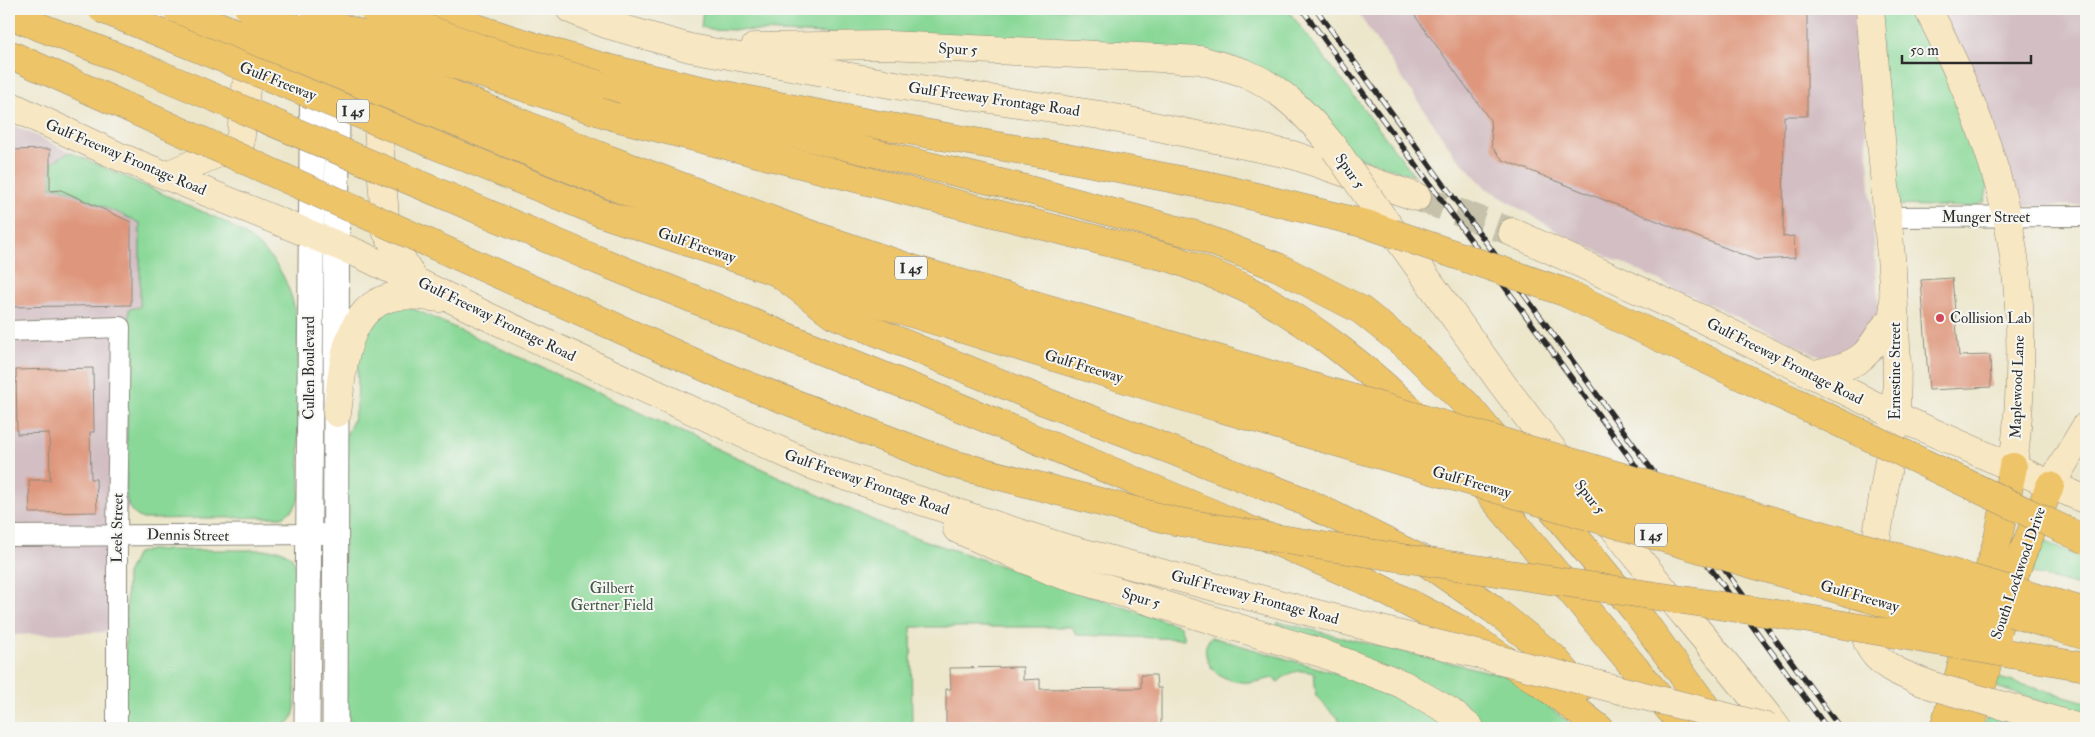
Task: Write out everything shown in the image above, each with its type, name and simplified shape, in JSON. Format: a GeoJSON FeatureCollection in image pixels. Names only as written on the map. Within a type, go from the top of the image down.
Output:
{"type":"FeatureCollection","features":[{"type":"Feature","properties":{"kind":"main road","name":"Gulf Freeway"},"geometry":{"type":"LineString","coordinates":[[102,9],[604,214],[777,272],[1221,384],[2086,612]]}},
{"type":"Feature","properties":{"kind":"main road","name":"Gulf Freeway"},"geometry":{"type":"LineString","coordinates":[[177,9],[599,168],[798,230],[916,270],[1221,384],[2086,662]]}},
{"type":"Feature","properties":{"kind":"main road","name":"Gulf Freeway"},"geometry":{"type":"LineString","coordinates":[[249,9],[599,168]]}},
{"type":"Feature","properties":{"kind":"main road"},"geometry":{"type":"LineString","coordinates":[[167,175],[240,144],[255,9]]}},
{"type":"Feature","properties":{"kind":"main road"},"geometry":{"type":"LineString","coordinates":[[285,9],[615,117],[1174,259],[1249,290],[1329,341],[1407,406],[1491,494],[1685,728]]}},
{"type":"Feature","properties":{"kind":"main road"},"geometry":{"type":"LineString","coordinates":[[373,9],[482,48],[601,76],[1061,157],[1216,187],[1366,224],[1564,292],[2086,540]]}},
{"type":"Feature","properties":{"kind":"main road"},"geometry":{"type":"LineString","coordinates":[[387,9],[374,63],[386,231],[413,279]]}},
{"type":"Feature","properties":{"kind":"main road"},"geometry":{"type":"LineString","coordinates":[[420,9],[545,51],[601,76],[706,113],[1018,187],[1196,235],[1278,267],[1361,310],[1410,349],[1467,405],[1638,614],[1722,728]]}},
{"type":"Feature","properties":{"kind":"main road","name":"Gulf Freeway Frontage Road"},"geometry":{"type":"LineString","coordinates":[[570,9],[606,24],[690,48],[901,86],[1100,115],[1292,155],[1417,197]]}},
{"type":"Feature","properties":{"kind":"main road","name":"Ernestine Street"},"geometry":{"type":"LineString","coordinates":[[1870,9],[1895,319],[1896,416],[1865,610],[1864,633],[1870,650],[1888,666],[1939,688],[2079,728]]}},
{"type":"Feature","properties":{"kind":"main road"},"geometry":{"type":"LineString","coordinates":[[1928,9],[1968,97],[1989,155],[2007,218]]}},
{"type":"Feature","properties":{"kind":"main road"},"geometry":{"type":"LineString","coordinates":[[9,15],[128,61],[595,259],[946,402],[1200,508],[1366,581],[1461,630],[1548,688],[1598,728]]}},
{"type":"Feature","properties":{"kind":"main road","name":"Spur 5"},"geometry":{"type":"LineString","coordinates":[[690,48],[888,45],[1201,60],[1245,73],[1279,93],[1310,118],[1335,149],[1509,393],[1637,558],[1733,670],[1777,728]]}},
{"type":"Feature","properties":{"kind":"main road"},"geometry":{"type":"LineString","coordinates":[[9,54],[732,378],[949,464],[1174,521],[1329,547],[1802,618],[2086,667]]}},
{"type":"Feature","properties":{"kind":"main road","name":"Gulf Freeway Frontage Road"},"geometry":{"type":"LineString","coordinates":[[9,105],[118,156],[310,233],[413,279],[811,465],[1062,547],[1306,611],[1771,728]]}},
{"type":"Feature","properties":{"kind":"main road","name":"Maplewood Lane"},"geometry":{"type":"LineString","coordinates":[[2007,218],[2019,296],[2020,388],[2013,467]]}},
{"type":"Feature","properties":{"kind":"main road","name":"Gulf Freeway Frontage Road"},"geometry":{"type":"LineString","coordinates":[[1512,232],[1702,318],[1896,416],[2013,467],[2050,486],[2086,500]]}},
{"type":"Feature","properties":{"kind":"main road"},"geometry":{"type":"LineString","coordinates":[[777,272],[833,314],[1046,402],[1304,501],[1423,560],[1493,609],[1553,657],[1616,728]]}},
{"type":"Feature","properties":{"kind":"main road"},"geometry":{"type":"LineString","coordinates":[[337,413],[351,333],[365,313],[379,303],[396,296],[412,295],[455,300]]}},
{"type":"Feature","properties":{"kind":"main road"},"geometry":{"type":"LineString","coordinates":[[1812,375],[1851,364],[1861,358],[1878,340],[1888,322],[1895,319]]}},
{"type":"Feature","properties":{"kind":"main road","name":"Gulf Freeway"},"geometry":{"type":"LineString","coordinates":[[1221,384],[1926,587],[2086,636]]}},
{"type":"Feature","properties":{"kind":"main road","name":"South Lockwood Drive"},"geometry":{"type":"LineString","coordinates":[[1971,728],[1992,646],[2019,562],[2050,486],[2086,426]]}},
{"type":"Feature","properties":{"kind":"main road","name":"Spur 5"},"geometry":{"type":"LineString","coordinates":[[811,465],[1054,572],[1321,653],[1402,684],[1449,711],[1470,728]]}},
{"type":"Feature","properties":{"kind":"main road","name":"South Lockwood Drive"},"geometry":{"type":"LineString","coordinates":[[1944,728],[1998,538],[2013,467]]}},
{"type":"Feature","properties":{"kind":"street","name":"Cullen Boulevard"},"geometry":{"type":"LineString","coordinates":[[307,728],[313,9]]}},
{"type":"Feature","properties":{"kind":"street","name":"Cullen Boulevard"},"geometry":{"type":"LineString","coordinates":[[335,728],[337,9]]}},
{"type":"Feature","properties":{"kind":"street","name":"Munger Street"},"geometry":{"type":"LineString","coordinates":[[1886,217],[2007,218],[2086,216]]}},
{"type":"Feature","properties":{"kind":"street","name":"Leek Street"},"geometry":{"type":"LineString","coordinates":[[9,331],[120,327],[116,534],[117,728]]}},
{"type":"Feature","properties":{"kind":"street","name":"Dennis Street"},"geometry":{"type":"LineString","coordinates":[[9,536],[337,534]]}},
{"type":"Feature","properties":{"kind":"shaded area"},"geometry":{"type":"Polygon","coordinates":[[[1355,9],[1857,9],[1879,311],[1870,336],[1836,359],[1818,355],[1565,236],[1486,188],[1454,154],[1355,9]]]}},
{"type":"Feature","properties":{"kind":"shaded area"},"geometry":{"type":"Polygon","coordinates":[[[1937,9],[2086,9],[2086,205],[2027,206],[2018,203],[2009,188],[1937,9]]]}},
{"type":"Feature","properties":{"kind":"shaded area"},"geometry":{"type":"Polygon","coordinates":[[[9,123],[70,152],[52,162],[60,187],[140,223],[140,307],[129,309],[126,489],[129,507],[117,534],[109,632],[9,635],[9,123]]]}},
{"type":"Feature","properties":{"kind":"green space"},"geometry":{"type":"Polygon","coordinates":[[[703,9],[1287,9],[1415,176],[1354,156],[1293,86],[1017,42],[711,29],[701,27],[703,9]]]}},
{"type":"Feature","properties":{"kind":"green space"},"geometry":{"type":"Polygon","coordinates":[[[1878,9],[1913,9],[1950,82],[1987,187],[1985,201],[1975,207],[1891,205],[1878,9]]]}},
{"type":"Feature","properties":{"kind":"green space"},"geometry":{"type":"Polygon","coordinates":[[[70,152],[221,220],[238,230],[265,251],[283,275],[294,307],[298,326],[300,494],[294,508],[286,515],[282,517],[143,519],[131,511],[126,489],[129,309],[140,307],[140,223],[60,187],[51,188],[52,162],[70,152]]]}},
{"type":"Feature","properties":{"kind":"green space","name":"Gilbert Gertner Field"},"geometry":{"type":"Polygon","coordinates":[[[401,303],[897,531],[1180,626],[1184,639],[1077,635],[1072,627],[911,627],[912,728],[344,728],[344,439],[352,423],[356,407],[358,334],[360,323],[401,303]]]}},
{"type":"Feature","properties":{"kind":"green space"},"geometry":{"type":"Polygon","coordinates":[[[2040,539],[2086,560],[2086,588],[2028,572],[2040,539]]]}},
{"type":"Feature","properties":{"kind":"green space"},"geometry":{"type":"Polygon","coordinates":[[[151,550],[281,550],[291,556],[296,566],[295,708],[292,719],[288,723],[278,728],[127,727],[124,715],[127,574],[137,553],[151,550]]]}},
{"type":"Feature","properties":{"kind":"green space"},"geometry":{"type":"Polygon","coordinates":[[[1278,622],[1511,677],[1576,728],[1489,728],[1450,701],[1276,629],[1278,622]]]}},
{"type":"Feature","properties":{"kind":"green space"},"geometry":{"type":"Polygon","coordinates":[[[1211,637],[1363,681],[1441,723],[1442,728],[1347,728],[1316,696],[1314,673],[1295,672],[1286,675],[1278,682],[1273,678],[1256,682],[1239,682],[1226,678],[1214,670],[1207,659],[1205,650],[1211,637]]]}},
{"type":"Feature","properties":{"kind":"green space"},"geometry":{"type":"Polygon","coordinates":[[[1995,677],[2086,702],[2086,716],[1993,686],[1995,677]]]}},
{"type":"Feature","properties":{"kind":"green space"},"geometry":{"type":"Polygon","coordinates":[[[1987,714],[2035,728],[1984,728],[1987,714]]]}},
{"type":"Feature","properties":{"kind":"building"},"geometry":{"type":"Polygon","coordinates":[[[1410,9],[1807,9],[1807,116],[1784,116],[1783,237],[1794,236],[1795,258],[1756,260],[1503,160],[1492,147],[1490,120],[1410,9]]]}},
{"type":"Feature","properties":{"kind":"building"},"geometry":{"type":"Polygon","coordinates":[[[50,149],[50,191],[61,190],[131,222],[131,305],[9,307],[9,150],[50,149]]]}},
{"type":"Feature","properties":{"kind":"building","name":"Collision Lab"},"geometry":{"type":"Polygon","coordinates":[[[1952,278],[1959,356],[1990,355],[1991,387],[1929,390],[1921,280],[1952,278]]]}},
{"type":"Feature","properties":{"kind":"building"},"geometry":{"type":"Polygon","coordinates":[[[93,368],[94,432],[90,432],[91,479],[96,479],[97,512],[30,513],[29,480],[50,480],[49,433],[17,434],[16,370],[93,368]]]}},
{"type":"Feature","properties":{"kind":"building"},"geometry":{"type":"Polygon","coordinates":[[[1023,667],[1023,680],[1040,679],[1040,689],[1141,688],[1141,675],[1156,675],[1157,688],[1161,688],[1161,728],[946,728],[946,689],[951,689],[950,668],[1023,667]]]}},
{"type":"Feature","properties":{"kind":"tunnel"},"geometry":{"type":"LineString","coordinates":[[1417,197],[1512,232]]}},
{"type":"Feature","properties":{"kind":"railway"},"geometry":{"type":"LineString","coordinates":[[1302,9],[1827,728]]}},
{"type":"Feature","properties":{"kind":"railway"},"geometry":{"type":"LineString","coordinates":[[1316,9],[1840,728]]}},
{"type":"Feature","properties":{"kind":"place","name":"Collision Lab"},"geometry":{"type":"Point","coordinates":[1940,318]}}]}
